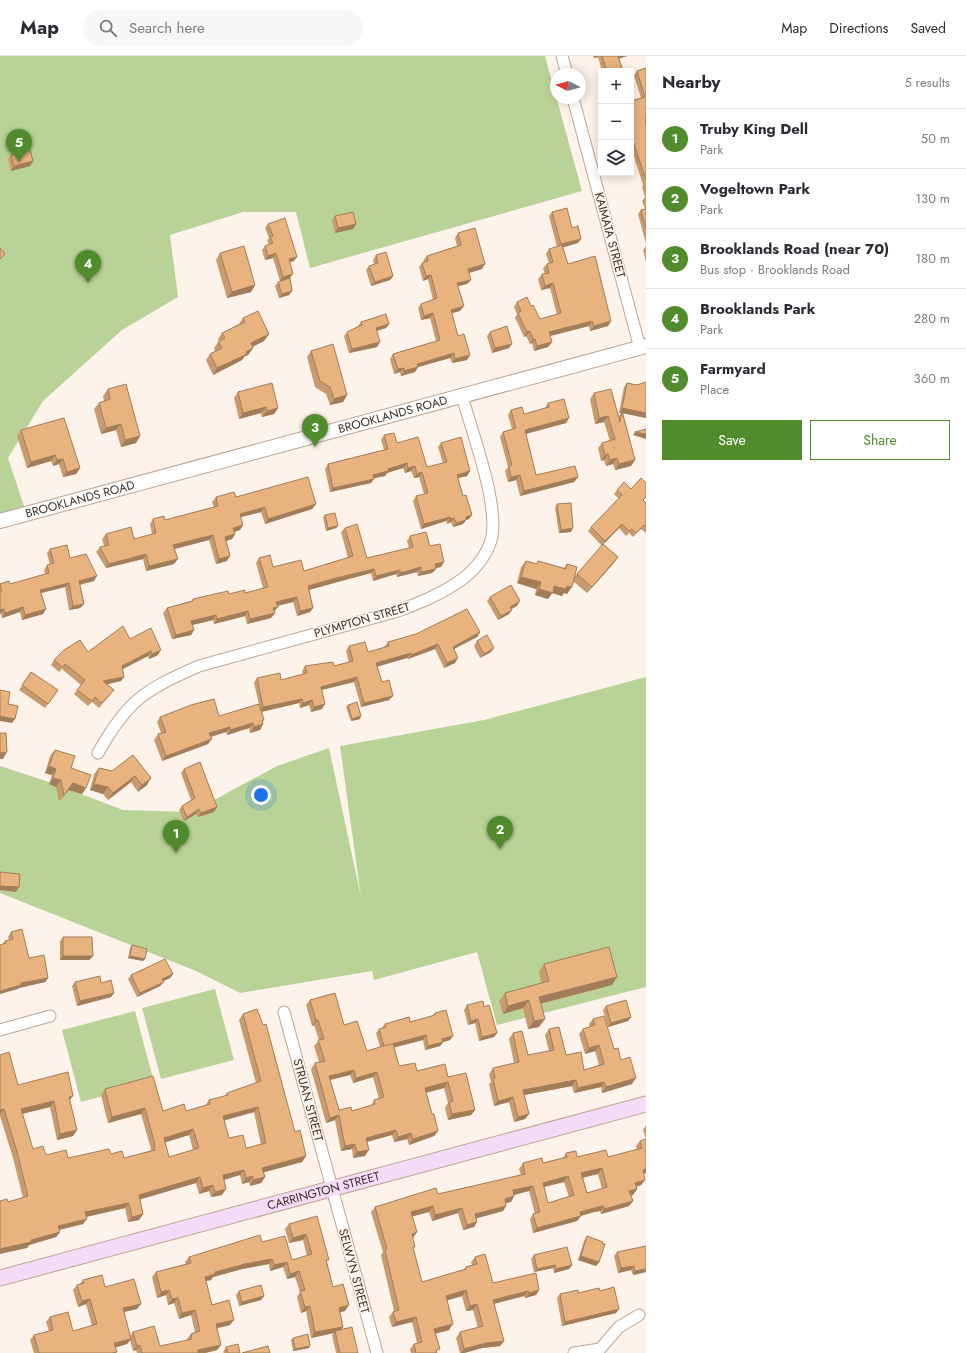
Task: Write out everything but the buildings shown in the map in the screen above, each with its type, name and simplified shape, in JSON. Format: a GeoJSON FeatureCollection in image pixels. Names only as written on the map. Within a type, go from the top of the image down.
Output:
{"type":"FeatureCollection","features":[{"type":"Feature","properties":{"kind":"main road","name":"CARRINGTON STREET"},"geometry":{"type":"LineString","coordinates":[[0,1278],[646,1104]]}},
{"type":"Feature","properties":{"kind":"street"},"geometry":{"type":"LineString","coordinates":[[562,56],[565,68]]}},
{"type":"Feature","properties":{"kind":"street","name":"KAIMATA STREET"},"geometry":{"type":"LineString","coordinates":[[575,104],[643,347]]}},
{"type":"Feature","properties":{"kind":"street","name":"BROOKLANDS ROAD"},"geometry":{"type":"LineString","coordinates":[[0,521],[643,347]]}},
{"type":"Feature","properties":{"kind":"street","name":"PLYMPTON STREET"},"geometry":{"type":"LineString","coordinates":[[98,754],[113,727],[129,707],[151,689],[174,677],[198,666],[398,611],[429,599],[461,581],[474,568],[485,553],[492,538],[494,522],[487,484],[462,396]]}},
{"type":"Feature","properties":{"kind":"street","name":"STRUAN STREET"},"geometry":{"type":"LineString","coordinates":[[284,1012],[332,1188]]}},
{"type":"Feature","properties":{"kind":"street"},"geometry":{"type":"LineString","coordinates":[[0,1030],[50,1016]]}},
{"type":"Feature","properties":{"kind":"street","name":"SELWYN STREET"},"geometry":{"type":"LineString","coordinates":[[332,1188],[377,1353]]}},
{"type":"Feature","properties":{"kind":"street"},"geometry":{"type":"LineString","coordinates":[[574,1353],[602,1351],[619,1327],[639,1315]]}},
{"type":"Feature","properties":{"kind":"green space"},"geometry":{"type":"Polygon","coordinates":[[[0,56],[545,56],[550,74],[550,104],[558,104],[582,191],[310,268],[296,212],[243,212],[170,235],[178,297],[122,330],[43,401],[8,458],[27,515],[0,522],[0,56]]]}},
{"type":"Feature","properties":{"kind":"green space"},"geometry":{"type":"Polygon","coordinates":[[[646,677],[646,987],[497,1025],[477,952],[374,980],[372,971],[240,993],[196,971],[0,893],[0,766],[58,785],[123,810],[192,812],[277,766],[329,748],[361,897],[340,746],[484,720],[646,677]]]}},
{"type":"Feature","properties":{"kind":"green space"},"geometry":{"type":"Polygon","coordinates":[[[215,989],[234,1060],[161,1079],[142,1008],[215,989]]]}},
{"type":"Feature","properties":{"kind":"green space"},"geometry":{"type":"Polygon","coordinates":[[[135,1011],[154,1082],[81,1102],[62,1030],[135,1011]]]}},
{"type":"Feature","properties":{"kind":"place","name":"Farmyard"},"geometry":{"type":"Point","coordinates":[19,162]}},
{"type":"Feature","properties":{"kind":"place","name":"Brooklands Park"},"geometry":{"type":"Point","coordinates":[88,283]}},
{"type":"Feature","properties":{"kind":"place","name":"Brooklands Road (near 70)"},"geometry":{"type":"Point","coordinates":[315,447]}},
{"type":"Feature","properties":{"kind":"place","name":"Vogeltown Park"},"geometry":{"type":"Point","coordinates":[500,849]}},
{"type":"Feature","properties":{"kind":"place","name":"Truby King Dell"},"geometry":{"type":"Point","coordinates":[176,853]}}]}
